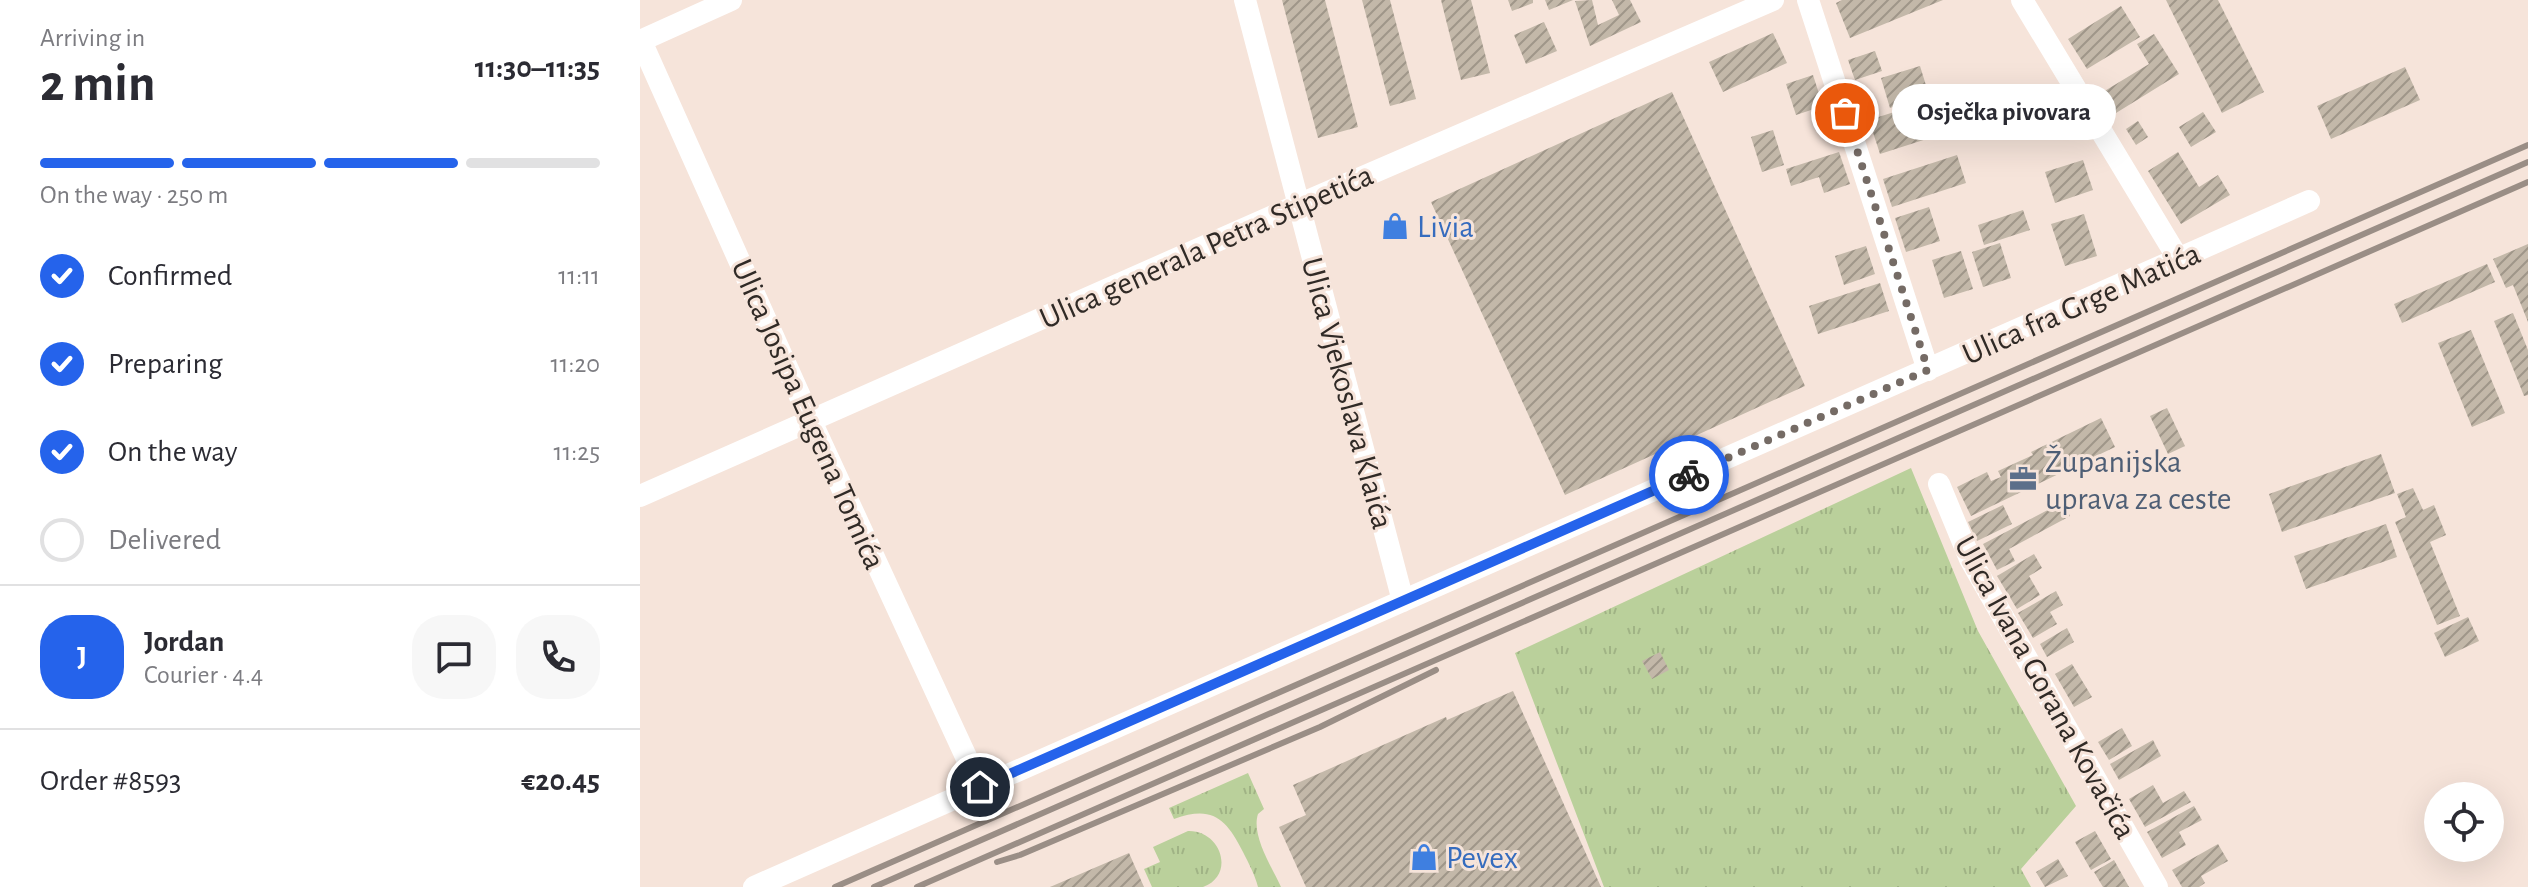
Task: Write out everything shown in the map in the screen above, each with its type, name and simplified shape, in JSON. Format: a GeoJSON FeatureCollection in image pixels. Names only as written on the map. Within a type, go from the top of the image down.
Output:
{"type":"FeatureCollection","features":[{"type":"Feature","properties":{"kind":"street"},"geometry":{"type":"LineString","coordinates":[[640,41],[731,0]]}},
{"type":"Feature","properties":{"kind":"street","name":"Ulica Vjekoslava Klaića"},"geometry":{"type":"LineString","coordinates":[[1245,0],[1403,601]]}},
{"type":"Feature","properties":{"kind":"street","name":"Ulica generala Petra Stipetića"},"geometry":{"type":"LineString","coordinates":[[640,496],[1298,205],[1773,0]]}},
{"type":"Feature","properties":{"kind":"street"},"geometry":{"type":"LineString","coordinates":[[1808,0],[1928,370]]}},
{"type":"Feature","properties":{"kind":"street"},"geometry":{"type":"LineString","coordinates":[[2022,0],[2179,260]]}},
{"type":"Feature","properties":{"kind":"street","name":"Ulica Josipa Eugena Tomića"},"geometry":{"type":"LineString","coordinates":[[640,41],[980,787]]}},
{"type":"Feature","properties":{"kind":"street","name":"Ulica fra Grge Matića"},"geometry":{"type":"LineString","coordinates":[[754,887],[2309,201]]}},
{"type":"Feature","properties":{"kind":"street","name":"Ulica Ivana Gorana Kovačića"},"geometry":{"type":"LineString","coordinates":[[1939,484],[1970,559],[2157,887]]}},
{"type":"Feature","properties":{"kind":"green space"},"geometry":{"type":"Polygon","coordinates":[[[1911,468],[1978,631],[2076,806],[2021,869],[2031,887],[1604,887],[1515,653],[1911,468]]]}},
{"type":"Feature","properties":{"kind":"green space"},"geometry":{"type":"Polygon","coordinates":[[[1248,773],[1264,809],[1258,814],[1257,832],[1281,887],[1258,887],[1237,840],[1224,823],[1208,814],[1198,813],[1174,819],[1169,808],[1248,773]]]}},
{"type":"Feature","properties":{"kind":"green space"},"geometry":{"type":"Polygon","coordinates":[[[1188,831],[1209,838],[1216,845],[1220,854],[1219,873],[1203,887],[1152,887],[1144,869],[1160,862],[1153,847],[1188,831]]]}},
{"type":"Feature","properties":{"kind":"building"},"geometry":{"type":"Polygon","coordinates":[[[1282,0],[1325,0],[1358,127],[1318,138],[1282,0]]]}},
{"type":"Feature","properties":{"kind":"building"},"geometry":{"type":"Polygon","coordinates":[[[1362,0],[1390,0],[1416,99],[1390,106],[1362,0]]]}},
{"type":"Feature","properties":{"kind":"building"},"geometry":{"type":"Polygon","coordinates":[[[1441,0],[1471,0],[1490,73],[1461,80],[1441,0]]]}},
{"type":"Feature","properties":{"kind":"building"},"geometry":{"type":"Polygon","coordinates":[[[1508,0],[1533,0],[1533,3],[1512,11],[1508,0]]]}},
{"type":"Feature","properties":{"kind":"building"},"geometry":{"type":"Polygon","coordinates":[[[1545,0],[1573,0],[1549,10],[1545,0]]]}},
{"type":"Feature","properties":{"kind":"building"},"geometry":{"type":"Polygon","coordinates":[[[1592,0],[1598,25],[1619,15],[1612,0],[1630,0],[1641,22],[1590,46],[1575,1],[1592,0]]]}},
{"type":"Feature","properties":{"kind":"building"},"geometry":{"type":"Polygon","coordinates":[[[1842,0],[1943,0],[1850,38],[1836,3],[1842,0]]]}},
{"type":"Feature","properties":{"kind":"building"},"geometry":{"type":"Polygon","coordinates":[[[2166,0],[2218,0],[2264,92],[2222,113],[2166,0]]]}},
{"type":"Feature","properties":{"kind":"building"},"geometry":{"type":"Polygon","coordinates":[[[2121,6],[2140,37],[2087,69],[2068,39],[2121,6]]]}},
{"type":"Feature","properties":{"kind":"building"},"geometry":{"type":"Polygon","coordinates":[[[1544,22],[1557,51],[1526,64],[1514,35],[1544,22]]]}},
{"type":"Feature","properties":{"kind":"building"},"geometry":{"type":"Polygon","coordinates":[[[1773,33],[1787,63],[1723,92],[1709,62],[1773,33]]]}},
{"type":"Feature","properties":{"kind":"building"},"geometry":{"type":"Polygon","coordinates":[[[2154,34],[2179,74],[2116,113],[2103,92],[2149,64],[2137,44],[2154,34]]]}},
{"type":"Feature","properties":{"kind":"building"},"geometry":{"type":"Polygon","coordinates":[[[1875,51],[1882,71],[1855,80],[1848,60],[1875,51]]]}},
{"type":"Feature","properties":{"kind":"building"},"geometry":{"type":"Polygon","coordinates":[[[1920,66],[1929,95],[1890,108],[1881,78],[1920,66]]]}},
{"type":"Feature","properties":{"kind":"building"},"geometry":{"type":"Polygon","coordinates":[[[2405,67],[2420,100],[2331,139],[2317,106],[2405,67]]]}},
{"type":"Feature","properties":{"kind":"building"},"geometry":{"type":"Polygon","coordinates":[[[1813,75],[1823,106],[1796,115],[1786,84],[1813,75]]]}},
{"type":"Feature","properties":{"kind":"building"},"geometry":{"type":"Polygon","coordinates":[[[1672,92],[1805,386],[1565,495],[1431,202],[1672,92]]]}},
{"type":"Feature","properties":{"kind":"building"},"geometry":{"type":"Polygon","coordinates":[[[1929,101],[1939,135],[1880,154],[1869,120],[1929,101]]]}},
{"type":"Feature","properties":{"kind":"building"},"geometry":{"type":"Polygon","coordinates":[[[2203,112],[2216,132],[2191,147],[2179,127],[2203,112]]]}},
{"type":"Feature","properties":{"kind":"building"},"geometry":{"type":"Polygon","coordinates":[[[2138,121],[2148,137],[2136,145],[2126,129],[2138,121]]]}},
{"type":"Feature","properties":{"kind":"building"},"geometry":{"type":"Polygon","coordinates":[[[1773,130],[1784,165],[1762,172],[1751,137],[1773,130]]]}},
{"type":"Feature","properties":{"kind":"building"},"geometry":{"type":"Polygon","coordinates":[[[1839,152],[1850,184],[1824,193],[1819,177],[1791,186],[1786,169],[1839,152]]]}},
{"type":"Feature","properties":{"kind":"building"},"geometry":{"type":"Polygon","coordinates":[[[2178,152],[2199,187],[2218,175],[2230,195],[2181,224],[2148,171],[2178,152]]]}},
{"type":"Feature","properties":{"kind":"building"},"geometry":{"type":"Polygon","coordinates":[[[1957,155],[1966,183],[1892,207],[1883,179],[1957,155]]]}},
{"type":"Feature","properties":{"kind":"building"},"geometry":{"type":"Polygon","coordinates":[[[2083,160],[2093,190],[2055,203],[2045,172],[2083,160]]]}},
{"type":"Feature","properties":{"kind":"building"},"geometry":{"type":"Polygon","coordinates":[[[1929,207],[1940,241],[1906,252],[1895,218],[1929,207]]]}},
{"type":"Feature","properties":{"kind":"building"},"geometry":{"type":"Polygon","coordinates":[[[2023,210],[2030,230],[1984,245],[1978,225],[2023,210]]]}},
{"type":"Feature","properties":{"kind":"building"},"geometry":{"type":"Polygon","coordinates":[[[2084,214],[2097,256],[2065,266],[2051,224],[2084,214]]]}},
{"type":"Feature","properties":{"kind":"building"},"geometry":{"type":"Polygon","coordinates":[[[2000,243],[2011,278],[1983,287],[1972,252],[2000,243]]]}},
{"type":"Feature","properties":{"kind":"building"},"geometry":{"type":"Polygon","coordinates":[[[2528,244],[2528,322],[2513,285],[2506,288],[2493,259],[2528,244]]]}},
{"type":"Feature","properties":{"kind":"building"},"geometry":{"type":"Polygon","coordinates":[[[1866,246],[1875,274],[1844,285],[1835,256],[1866,246]]]}},
{"type":"Feature","properties":{"kind":"building"},"geometry":{"type":"Polygon","coordinates":[[[1961,251],[1973,289],[1944,298],[1932,260],[1961,251]]]}},
{"type":"Feature","properties":{"kind":"building"},"geometry":{"type":"Polygon","coordinates":[[[2487,264],[2495,282],[2402,323],[2394,304],[2487,264]]]}},
{"type":"Feature","properties":{"kind":"building"},"geometry":{"type":"Polygon","coordinates":[[[1880,283],[1889,311],[1818,334],[1809,306],[1880,283]]]}},
{"type":"Feature","properties":{"kind":"building"},"geometry":{"type":"Polygon","coordinates":[[[2513,313],[2528,350],[2528,395],[2524,396],[2494,321],[2513,313]]]}},
{"type":"Feature","properties":{"kind":"building"},"geometry":{"type":"Polygon","coordinates":[[[2471,330],[2505,413],[2472,427],[2438,343],[2471,330]]]}},
{"type":"Feature","properties":{"kind":"building"},"geometry":{"type":"Polygon","coordinates":[[[2167,408],[2185,446],[2168,454],[2150,416],[2167,408]]]}},
{"type":"Feature","properties":{"kind":"building"},"geometry":{"type":"Polygon","coordinates":[[[2101,418],[2115,447],[1971,516],[1957,487],[1987,472],[1991,481],[2001,477],[1998,471],[2101,418]]]}},
{"type":"Feature","properties":{"kind":"building"},"geometry":{"type":"Polygon","coordinates":[[[2381,454],[2395,493],[2282,532],[2269,494],[2381,454]]]}},
{"type":"Feature","properties":{"kind":"building"},"geometry":{"type":"Polygon","coordinates":[[[2413,488],[2423,510],[2434,505],[2446,535],[2430,542],[2460,616],[2437,625],[2395,522],[2406,517],[2397,494],[2413,488]]]}},
{"type":"Feature","properties":{"kind":"building"},"geometry":{"type":"Polygon","coordinates":[[[2063,502],[2070,516],[2009,549],[2015,561],[1997,570],[1983,544],[2063,502]]]}},
{"type":"Feature","properties":{"kind":"building"},"geometry":{"type":"Polygon","coordinates":[[[2003,505],[2012,524],[1977,541],[1968,522],[2003,505]]]}},
{"type":"Feature","properties":{"kind":"building"},"geometry":{"type":"Polygon","coordinates":[[[2386,524],[2397,557],[2306,589],[2294,556],[2386,524]]]}},
{"type":"Feature","properties":{"kind":"building"},"geometry":{"type":"Polygon","coordinates":[[[2034,554],[2042,568],[2029,576],[2040,595],[2017,609],[1997,576],[2034,554]]]}},
{"type":"Feature","properties":{"kind":"building"},"geometry":{"type":"Polygon","coordinates":[[[2056,591],[2063,605],[2050,612],[2057,624],[2033,638],[2018,613],[2056,591]]]}},
{"type":"Feature","properties":{"kind":"building"},"geometry":{"type":"Polygon","coordinates":[[[2468,617],[2479,641],[2445,657],[2434,633],[2468,617]]]}},
{"type":"Feature","properties":{"kind":"building"},"geometry":{"type":"Polygon","coordinates":[[[2067,628],[2074,642],[2047,657],[2040,644],[2067,628]]]}},
{"type":"Feature","properties":{"kind":"building"},"geometry":{"type":"Polygon","coordinates":[[[1660,652],[1669,670],[1652,679],[1642,661],[1660,652]]]}},
{"type":"Feature","properties":{"kind":"building"},"geometry":{"type":"Polygon","coordinates":[[[2072,664],[2092,697],[2074,707],[2055,674],[2072,664]]]}},
{"type":"Feature","properties":{"kind":"building"},"geometry":{"type":"Polygon","coordinates":[[[1513,691],[1601,887],[1306,887],[1279,827],[1306,815],[1293,785],[1446,717],[1447,720],[1513,691]]]}},
{"type":"Feature","properties":{"kind":"building"},"geometry":{"type":"Polygon","coordinates":[[[2122,728],[2132,746],[2109,760],[2098,742],[2122,728]]]}},
{"type":"Feature","properties":{"kind":"building"},"geometry":{"type":"Polygon","coordinates":[[[2153,740],[2161,756],[2119,780],[2110,764],[2153,740]]]}},
{"type":"Feature","properties":{"kind":"building"},"geometry":{"type":"Polygon","coordinates":[[[2153,785],[2163,803],[2184,791],[2191,802],[2145,827],[2129,799],[2153,785]]]}},
{"type":"Feature","properties":{"kind":"building"},"geometry":{"type":"Polygon","coordinates":[[[2194,806],[2202,820],[2179,832],[2186,845],[2162,858],[2147,832],[2194,806]]]}},
{"type":"Feature","properties":{"kind":"building"},"geometry":{"type":"Polygon","coordinates":[[[2095,831],[2111,859],[2091,870],[2075,842],[2095,831]]]}},
{"type":"Feature","properties":{"kind":"building"},"geometry":{"type":"Polygon","coordinates":[[[2218,844],[2228,861],[2201,876],[2205,883],[2199,887],[2182,887],[2172,870],[2218,844]]]}},
{"type":"Feature","properties":{"kind":"building"},"geometry":{"type":"Polygon","coordinates":[[[1129,853],[1144,887],[1050,887],[1129,853]]]}},
{"type":"Feature","properties":{"kind":"building"},"geometry":{"type":"Polygon","coordinates":[[[2058,859],[2068,876],[2045,887],[2036,872],[2058,859]]]}},
{"type":"Feature","properties":{"kind":"building"},"geometry":{"type":"Polygon","coordinates":[[[2114,860],[2129,887],[2103,887],[2094,872],[2114,860]]]}},
{"type":"Feature","properties":{"kind":"railway"},"geometry":{"type":"LineString","coordinates":[[835,887],[2528,145]]}},
{"type":"Feature","properties":{"kind":"railway"},"geometry":{"type":"LineString","coordinates":[[874,887],[2528,162]]}},
{"type":"Feature","properties":{"kind":"railway"},"geometry":{"type":"LineString","coordinates":[[917,887],[2528,182]]}},
{"type":"Feature","properties":{"kind":"railway"},"geometry":{"type":"LineString","coordinates":[[997,862],[1020,855],[1320,727],[1436,670]]}},
{"type":"Feature","properties":{"kind":"way so far"},"geometry":{"type":"LineString","coordinates":[[1689,475],[1928,370],[1845,113]]}},
{"type":"Feature","properties":{"kind":"place","name":"Osječka pivovara"},"geometry":{"type":"Point","coordinates":[1845,113]}},
{"type":"Feature","properties":{"kind":"place","name":"Livia"},"geometry":{"type":"Point","coordinates":[1395,226]}},
{"type":"Feature","properties":{"kind":"place","name":"Županijska uprava za ceste"},"geometry":{"type":"Point","coordinates":[2023,479]}},
{"type":"Feature","properties":{"kind":"place","name":"Pevex"},"geometry":{"type":"Point","coordinates":[1424,857]}},
{"type":"Feature","properties":{"kind":"route"},"geometry":{"type":"LineString","coordinates":[[980,787],[1689,475]]}}]}
